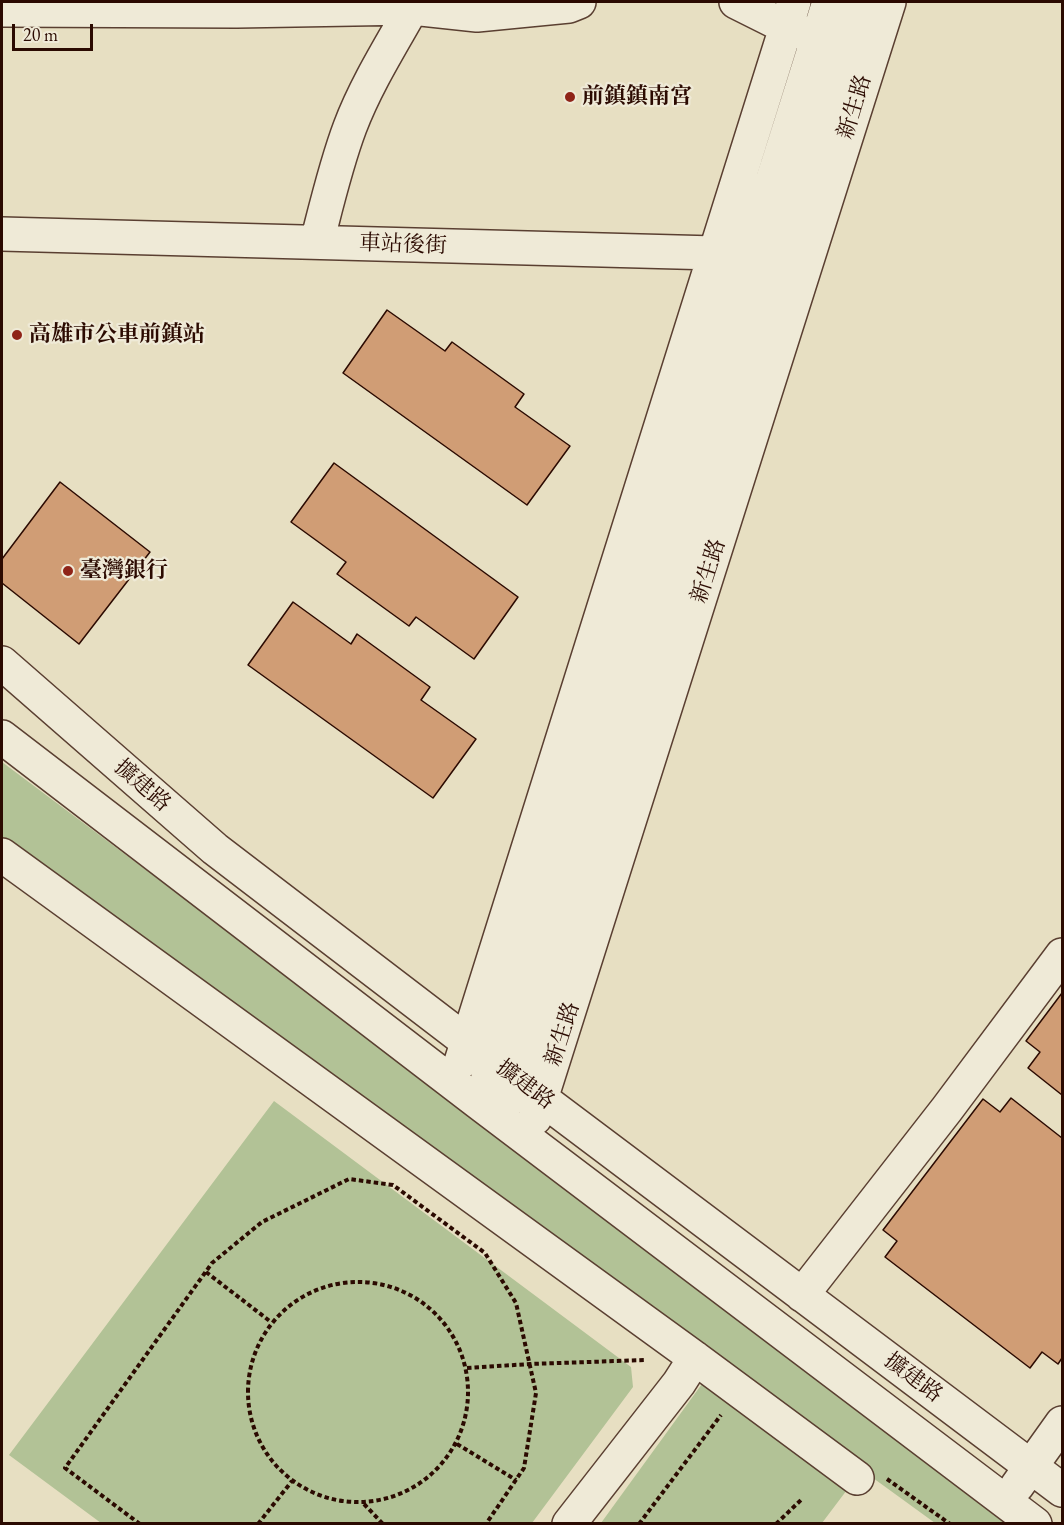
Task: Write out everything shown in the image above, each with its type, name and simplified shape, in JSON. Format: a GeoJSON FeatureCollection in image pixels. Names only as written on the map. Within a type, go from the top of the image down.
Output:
{"type":"FeatureCollection","features":[{"type":"Feature","properties":{"kind":"street"},"geometry":{"type":"LineString","coordinates":[[2,10],[238,6],[412,8],[477,15],[569,6],[579,2]]}},
{"type":"Feature","properties":{"kind":"street"},"geometry":{"type":"LineString","coordinates":[[736,2],[790,14],[845,46]]}},
{"type":"Feature","properties":{"kind":"street","name":"新生路"},"geometry":{"type":"LineString","coordinates":[[829,2],[845,46]]}},
{"type":"Feature","properties":{"kind":"street","name":"新生路"},"geometry":{"type":"LineString","coordinates":[[491,1111],[542,1099],[775,266],[859,2]]}},
{"type":"Feature","properties":{"kind":"street","name":"新生路"},"geometry":{"type":"LineString","coordinates":[[491,1111],[775,266],[845,46],[889,2]]}},
{"type":"Feature","properties":{"kind":"street"},"geometry":{"type":"LineString","coordinates":[[317,242],[350,126],[412,8]]}},
{"type":"Feature","properties":{"kind":"street"},"geometry":{"type":"LineString","coordinates":[[491,1111],[468,1042],[790,14]]}},
{"type":"Feature","properties":{"kind":"street","name":"車站後街"},"geometry":{"type":"LineString","coordinates":[[2,234],[715,253],[775,266]]}},
{"type":"Feature","properties":{"kind":"street","name":"擴建路"},"geometry":{"type":"LineString","coordinates":[[2,663],[215,849],[542,1099],[1062,1490]]}},
{"type":"Feature","properties":{"kind":"street","name":"擴建路"},"geometry":{"type":"LineString","coordinates":[[2,737],[1035,1524]]}},
{"type":"Feature","properties":{"kind":"street"},"geometry":{"type":"LineString","coordinates":[[2,855],[857,1478]]}},
{"type":"Feature","properties":{"kind":"street"},"geometry":{"type":"LineString","coordinates":[[802,1295],[1062,955]]}},
{"type":"Feature","properties":{"kind":"street"},"geometry":{"type":"LineString","coordinates":[[569,1524],[679,1383],[695,1358]]}},
{"type":"Feature","properties":{"kind":"street"},"geometry":{"type":"LineString","coordinates":[[1005,1502],[1062,1423]]}},
{"type":"Feature","properties":{"kind":"path"},"geometry":{"type":"LineString","coordinates":[[140,1524],[65,1468],[212,1263],[262,1222],[349,1179],[393,1185],[485,1253],[516,1303],[536,1393],[524,1468],[486,1524]]}},
{"type":"Feature","properties":{"kind":"path"},"geometry":{"type":"LineString","coordinates":[[206,1272],[271,1322]]}},
{"type":"Feature","properties":{"kind":"path"},"geometry":{"type":"LineString","coordinates":[[366,1281],[400,1289],[430,1308],[453,1335],[466,1368],[468,1407],[456,1444],[433,1474],[401,1495],[364,1503],[326,1498],[292,1481],[267,1455],[252,1423],[247,1388],[254,1353],[271,1322],[298,1298],[330,1284],[366,1281]]}},
{"type":"Feature","properties":{"kind":"path"},"geometry":{"type":"LineString","coordinates":[[466,1368],[647,1359]]}},
{"type":"Feature","properties":{"kind":"path"},"geometry":{"type":"LineString","coordinates":[[639,1524],[721,1415]]}},
{"type":"Feature","properties":{"kind":"path"},"geometry":{"type":"LineString","coordinates":[[456,1444],[516,1480]]}},
{"type":"Feature","properties":{"kind":"path"},"geometry":{"type":"LineString","coordinates":[[258,1524],[292,1481]]}},
{"type":"Feature","properties":{"kind":"path"},"geometry":{"type":"LineString","coordinates":[[776,1524],[803,1498]]}},
{"type":"Feature","properties":{"kind":"path"},"geometry":{"type":"LineString","coordinates":[[364,1503],[383,1524]]}},
{"type":"Feature","properties":{"kind":"green space"},"geometry":{"type":"Polygon","coordinates":[[[2,762],[892,1429],[1022,1523],[935,1523],[862,1470],[822,1523],[601,1523],[715,1366],[2,877],[2,762]]]}},
{"type":"Feature","properties":{"kind":"green space"},"geometry":{"type":"Polygon","coordinates":[[[274,1101],[631,1367],[633,1387],[532,1523],[101,1523],[9,1455],[274,1101]]]}},
{"type":"Feature","properties":{"kind":"building"},"geometry":{"type":"Polygon","coordinates":[[[387,310],[445,351],[452,342],[524,394],[515,407],[570,446],[527,505],[343,373],[387,310]]]}},
{"type":"Feature","properties":{"kind":"building"},"geometry":{"type":"Polygon","coordinates":[[[334,463],[518,597],[474,659],[416,617],[409,626],[337,574],[346,562],[291,522],[334,463]]]}},
{"type":"Feature","properties":{"kind":"building","name":"臺灣銀行"},"geometry":{"type":"Polygon","coordinates":[[[60,482],[150,552],[79,644],[2,583],[2,559],[60,482]]]}},
{"type":"Feature","properties":{"kind":"building"},"geometry":{"type":"Polygon","coordinates":[[[293,602],[351,644],[357,634],[430,687],[421,700],[476,739],[433,798],[248,665],[293,602]]]}},
{"type":"Feature","properties":{"kind":"building"},"geometry":{"type":"Polygon","coordinates":[[[1062,993],[1062,1095],[1028,1068],[1040,1052],[1026,1041],[1062,993]]]}},
{"type":"Feature","properties":{"kind":"building"},"geometry":{"type":"Polygon","coordinates":[[[1011,1098],[1062,1138],[1062,1358],[1058,1364],[1042,1352],[1030,1368],[885,1257],[897,1241],[883,1230],[983,1099],[1000,1112],[1011,1098]]]}},
{"type":"Feature","properties":{"kind":"place","name":"前鎮鎮南宮"},"geometry":{"type":"Point","coordinates":[570,97]}},
{"type":"Feature","properties":{"kind":"place","name":"高雄市公車前鎮站"},"geometry":{"type":"Point","coordinates":[17,335]}},
{"type":"Feature","properties":{"kind":"place","name":"臺灣銀行"},"geometry":{"type":"Point","coordinates":[68,571]}}]}
